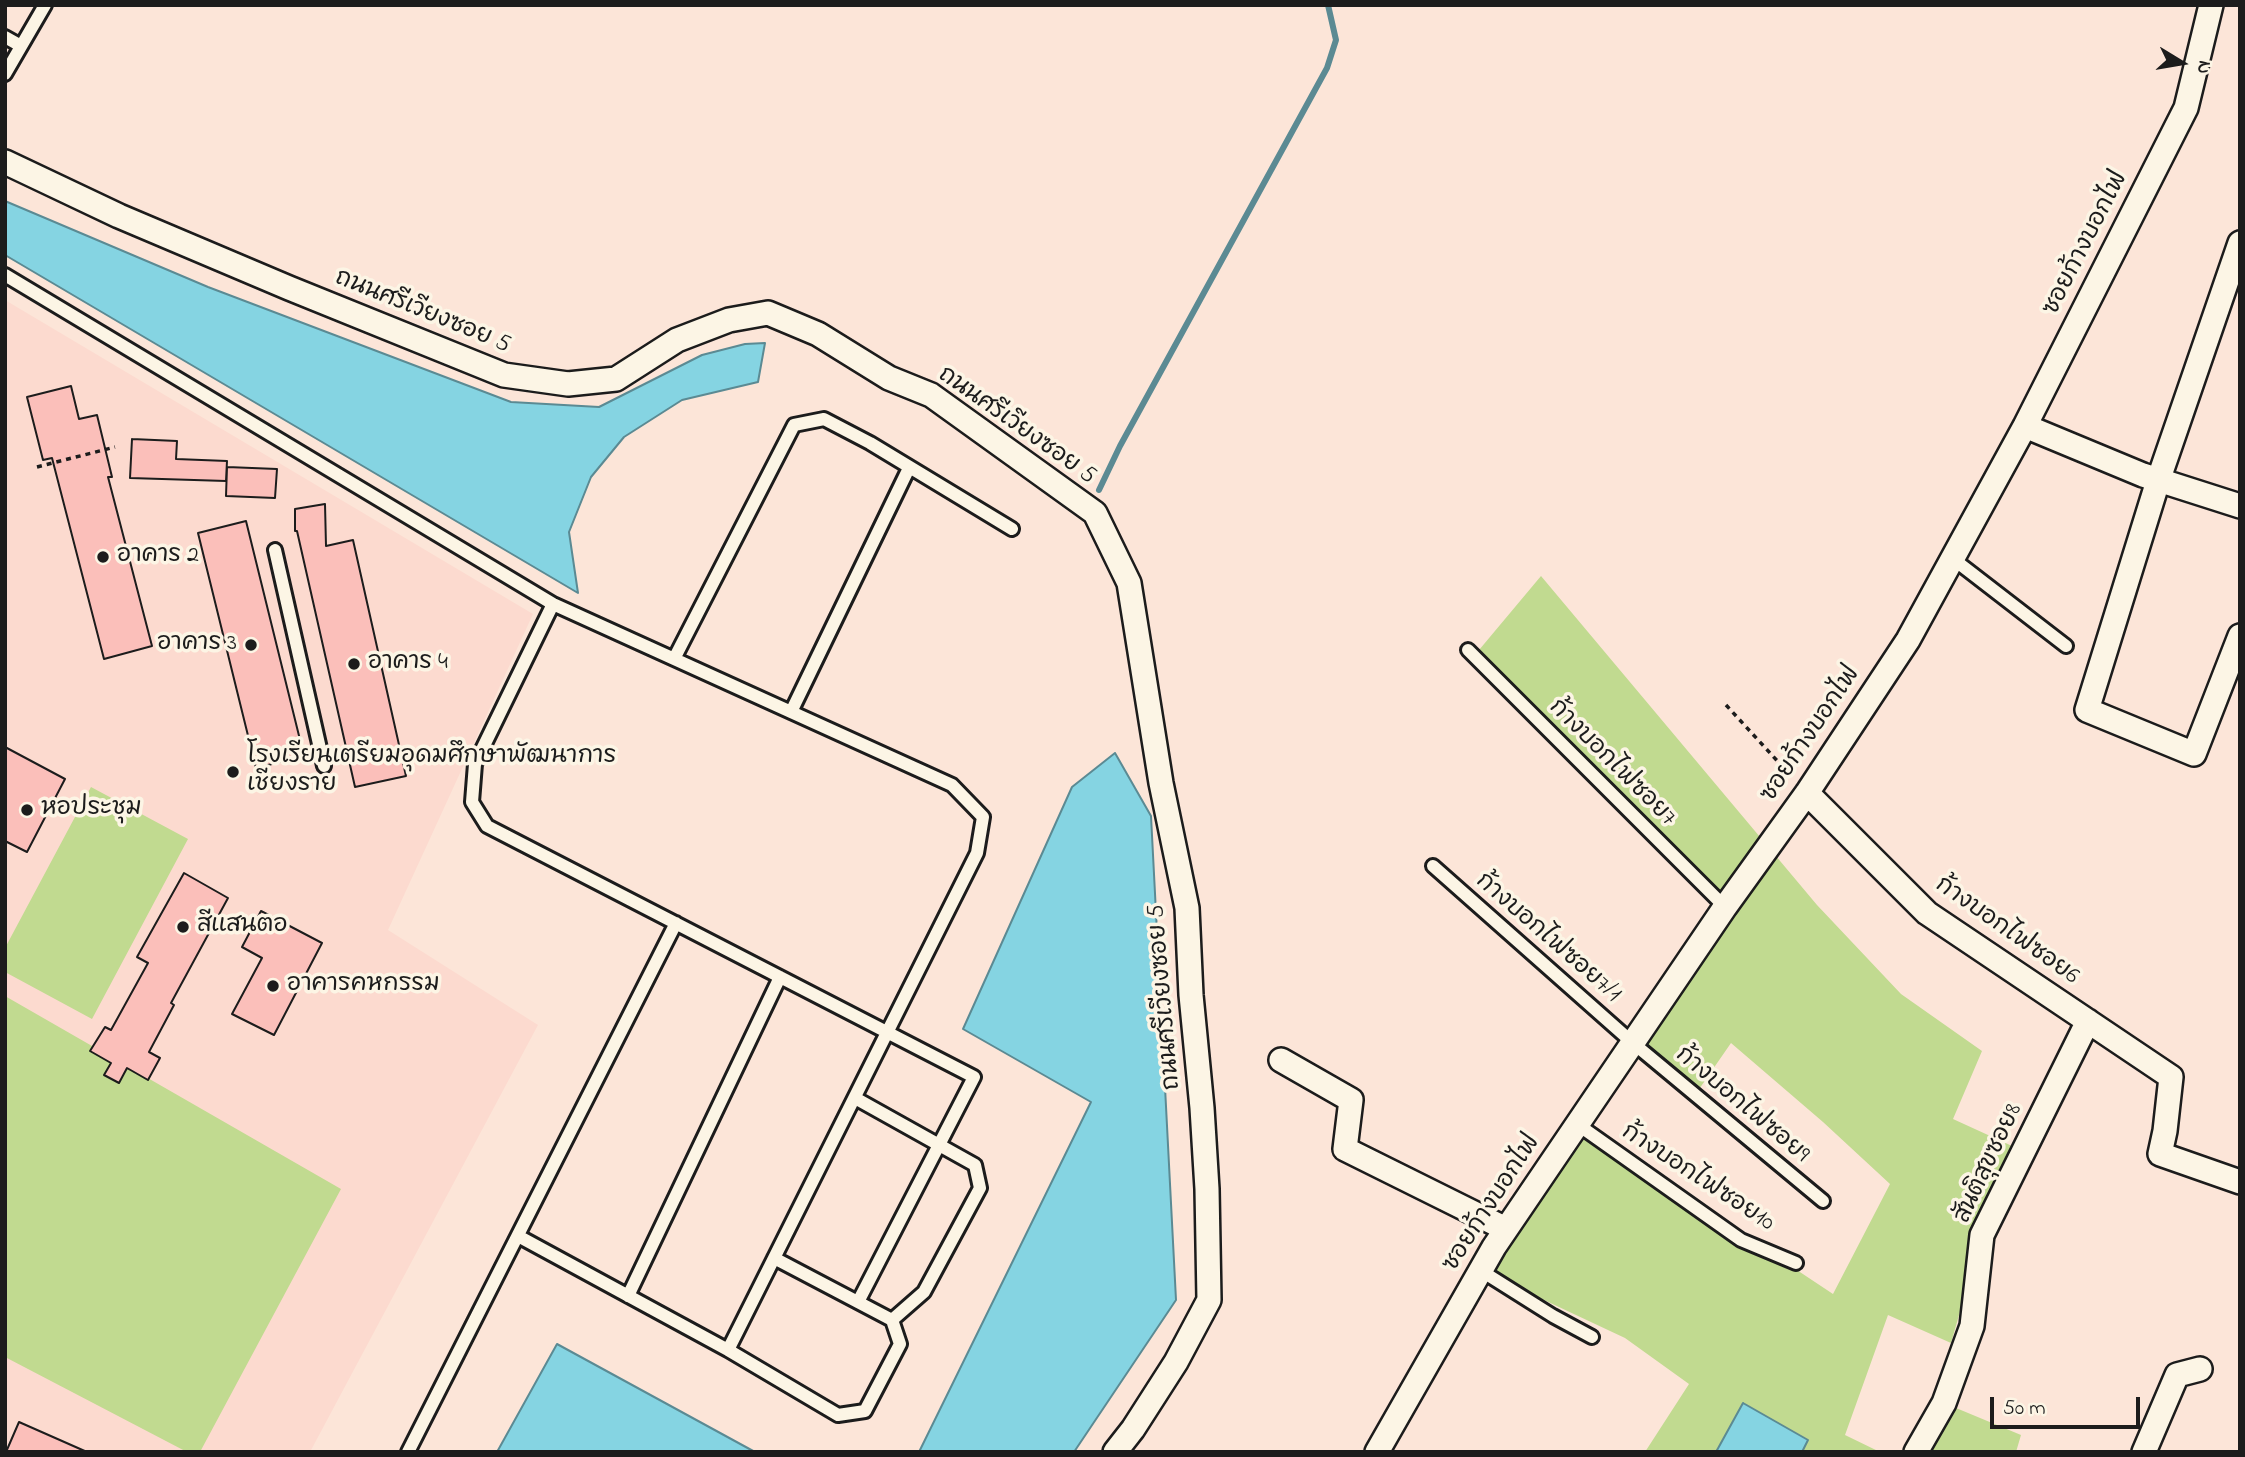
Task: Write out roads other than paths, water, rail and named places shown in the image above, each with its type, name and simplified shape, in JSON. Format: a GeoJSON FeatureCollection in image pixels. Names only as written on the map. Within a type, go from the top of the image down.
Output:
{"type":"FeatureCollection","features":[{"type":"Feature","properties":{"kind":"street","name":"ซอยก้างบอกไฟ"},"geometry":{"type":"LineString","coordinates":[[1377,1452],[1506,1228],[1725,907],[1807,793],[1908,640],[2025,426],[2186,108],[2211,5]]}},
{"type":"Feature","properties":{"kind":"street","name":"ถนนศรีเวียงซอย 5"},"geometry":{"type":"LineString","coordinates":[[5,162],[143,226],[504,375],[568,384],[616,379],[677,340],[729,320],[768,313],[818,334],[889,378],[931,395],[1095,513],[1129,583],[1161,783],[1187,908],[1191,995],[1207,1189],[1209,1300],[1176,1362],[1115,1452]]}},
{"type":"Feature","properties":{"kind":"street"},"geometry":{"type":"LineString","coordinates":[[2240,243],[2158,481],[2087,710],[2194,754],[2240,636]]}},
{"type":"Feature","properties":{"kind":"street"},"geometry":{"type":"LineString","coordinates":[[2025,426],[2158,481],[2240,506]]}},
{"type":"Feature","properties":{"kind":"street","name":"ก้างบอกไฟซอย6"},"geometry":{"type":"LineString","coordinates":[[1807,793],[1927,913],[2171,1077],[2160,1154],[2240,1182]]}},
{"type":"Feature","properties":{"kind":"street","name":"สันติสุขซอย8"},"geometry":{"type":"LineString","coordinates":[[1916,1452],[1944,1403],[1972,1326],[1982,1235],[2088,1021]]}},
{"type":"Feature","properties":{"kind":"street"},"geometry":{"type":"LineString","coordinates":[[1281,1060],[1351,1100],[1345,1149],[1506,1228]]}},
{"type":"Feature","properties":{"kind":"street"},"geometry":{"type":"LineString","coordinates":[[2144,1452],[2177,1375],[2200,1369]]}},
{"type":"Feature","properties":{"kind":"lane"},"geometry":{"type":"LineString","coordinates":[[5,74],[45,5]]}},
{"type":"Feature","properties":{"kind":"lane"},"geometry":{"type":"LineString","coordinates":[[5,37],[21,46]]}},
{"type":"Feature","properties":{"kind":"lane"},"geometry":{"type":"LineString","coordinates":[[5,275],[552,604],[952,785],[982,817],[977,853],[728,1350]]}},
{"type":"Feature","properties":{"kind":"lane"},"geometry":{"type":"LineString","coordinates":[[674,659],[794,425],[824,419],[870,443],[1012,529]]}},
{"type":"Feature","properties":{"kind":"lane"},"geometry":{"type":"LineString","coordinates":[[792,712],[909,468]]}},
{"type":"Feature","properties":{"kind":"lane"},"geometry":{"type":"LineString","coordinates":[[275,550],[324,766]]}},
{"type":"Feature","properties":{"kind":"lane"},"geometry":{"type":"LineString","coordinates":[[1952,558],[2066,646]]}},
{"type":"Feature","properties":{"kind":"lane"},"geometry":{"type":"LineString","coordinates":[[552,604],[475,764],[472,802],[487,827],[974,1077],[858,1302]]}},
{"type":"Feature","properties":{"kind":"lane","name":"ก้างบอกไฟซอย7"},"geometry":{"type":"LineString","coordinates":[[1468,650],[1725,907]]}},
{"type":"Feature","properties":{"kind":"lane","name":"ก้างบอกไฟซอย7/1"},"geometry":{"type":"LineString","coordinates":[[1433,866],[1633,1043]]}},
{"type":"Feature","properties":{"kind":"lane"},"geometry":{"type":"LineString","coordinates":[[408,1452],[676,923]]}},
{"type":"Feature","properties":{"kind":"lane"},"geometry":{"type":"LineString","coordinates":[[628,1296],[780,976]]}},
{"type":"Feature","properties":{"kind":"lane","name":"ก้างบอกไฟซอย9"},"geometry":{"type":"LineString","coordinates":[[1633,1043],[1824,1201]]}},
{"type":"Feature","properties":{"kind":"lane"},"geometry":{"type":"LineString","coordinates":[[855,1098],[940,1143],[975,1165],[980,1188],[924,1292],[892,1320]]}},
{"type":"Feature","properties":{"kind":"lane","name":"ก้างบอกไฟซอย10"},"geometry":{"type":"LineString","coordinates":[[1577,1124],[1741,1240],[1796,1263]]}},
{"type":"Feature","properties":{"kind":"lane"},"geometry":{"type":"LineString","coordinates":[[518,1236],[728,1350],[838,1415],[865,1411],[900,1344],[892,1320],[774,1258]]}},
{"type":"Feature","properties":{"kind":"lane"},"geometry":{"type":"LineString","coordinates":[[1480,1270],[1592,1337]]}},
{"type":"Feature","properties":{"kind":"water"},"geometry":{"type":"Polygon","coordinates":[[[5,201],[208,287],[511,402],[599,407],[702,355],[745,344],[765,343],[758,382],[682,400],[624,437],[591,477],[569,532],[578,593],[5,255],[5,201]]]}},
{"type":"Feature","properties":{"kind":"water"},"geometry":{"type":"Polygon","coordinates":[[[1115,753],[1151,816],[1176,1300],[1074,1452],[919,1452],[1091,1102],[963,1029],[1072,787],[1115,753]]]}},
{"type":"Feature","properties":{"kind":"water"},"geometry":{"type":"Polygon","coordinates":[[[557,1344],[755,1452],[497,1452],[557,1344]]]}},
{"type":"Feature","properties":{"kind":"water"},"geometry":{"type":"Polygon","coordinates":[[[1743,1403],[1808,1440],[1802,1452],[1716,1452],[1743,1403]]]}},
{"type":"Feature","properties":{"kind":"waterway"},"geometry":{"type":"LineString","coordinates":[[1099,490],[1120,446],[1327,68],[1336,40],[1328,5]]}},
{"type":"Feature","properties":{"kind":"place","name":"อาคาร 2"},"geometry":{"type":"Point","coordinates":[103,557]}},
{"type":"Feature","properties":{"kind":"place","name":"อาคาร 3"},"geometry":{"type":"Point","coordinates":[251,645]}},
{"type":"Feature","properties":{"kind":"place","name":"อาคาร 4"},"geometry":{"type":"Point","coordinates":[354,664]}},
{"type":"Feature","properties":{"kind":"place","name":"โรงเรียนเตรียมอุดมศึกษาพัฒนาการ เชียงราย"},"geometry":{"type":"Point","coordinates":[233,772]}},
{"type":"Feature","properties":{"kind":"place","name":"หอประชุม"},"geometry":{"type":"Point","coordinates":[27,810]}},
{"type":"Feature","properties":{"kind":"place","name":"สีแสนตอ"},"geometry":{"type":"Point","coordinates":[183,927]}},
{"type":"Feature","properties":{"kind":"place","name":"อาคารคหกรรม"},"geometry":{"type":"Point","coordinates":[273,986]}}]}
